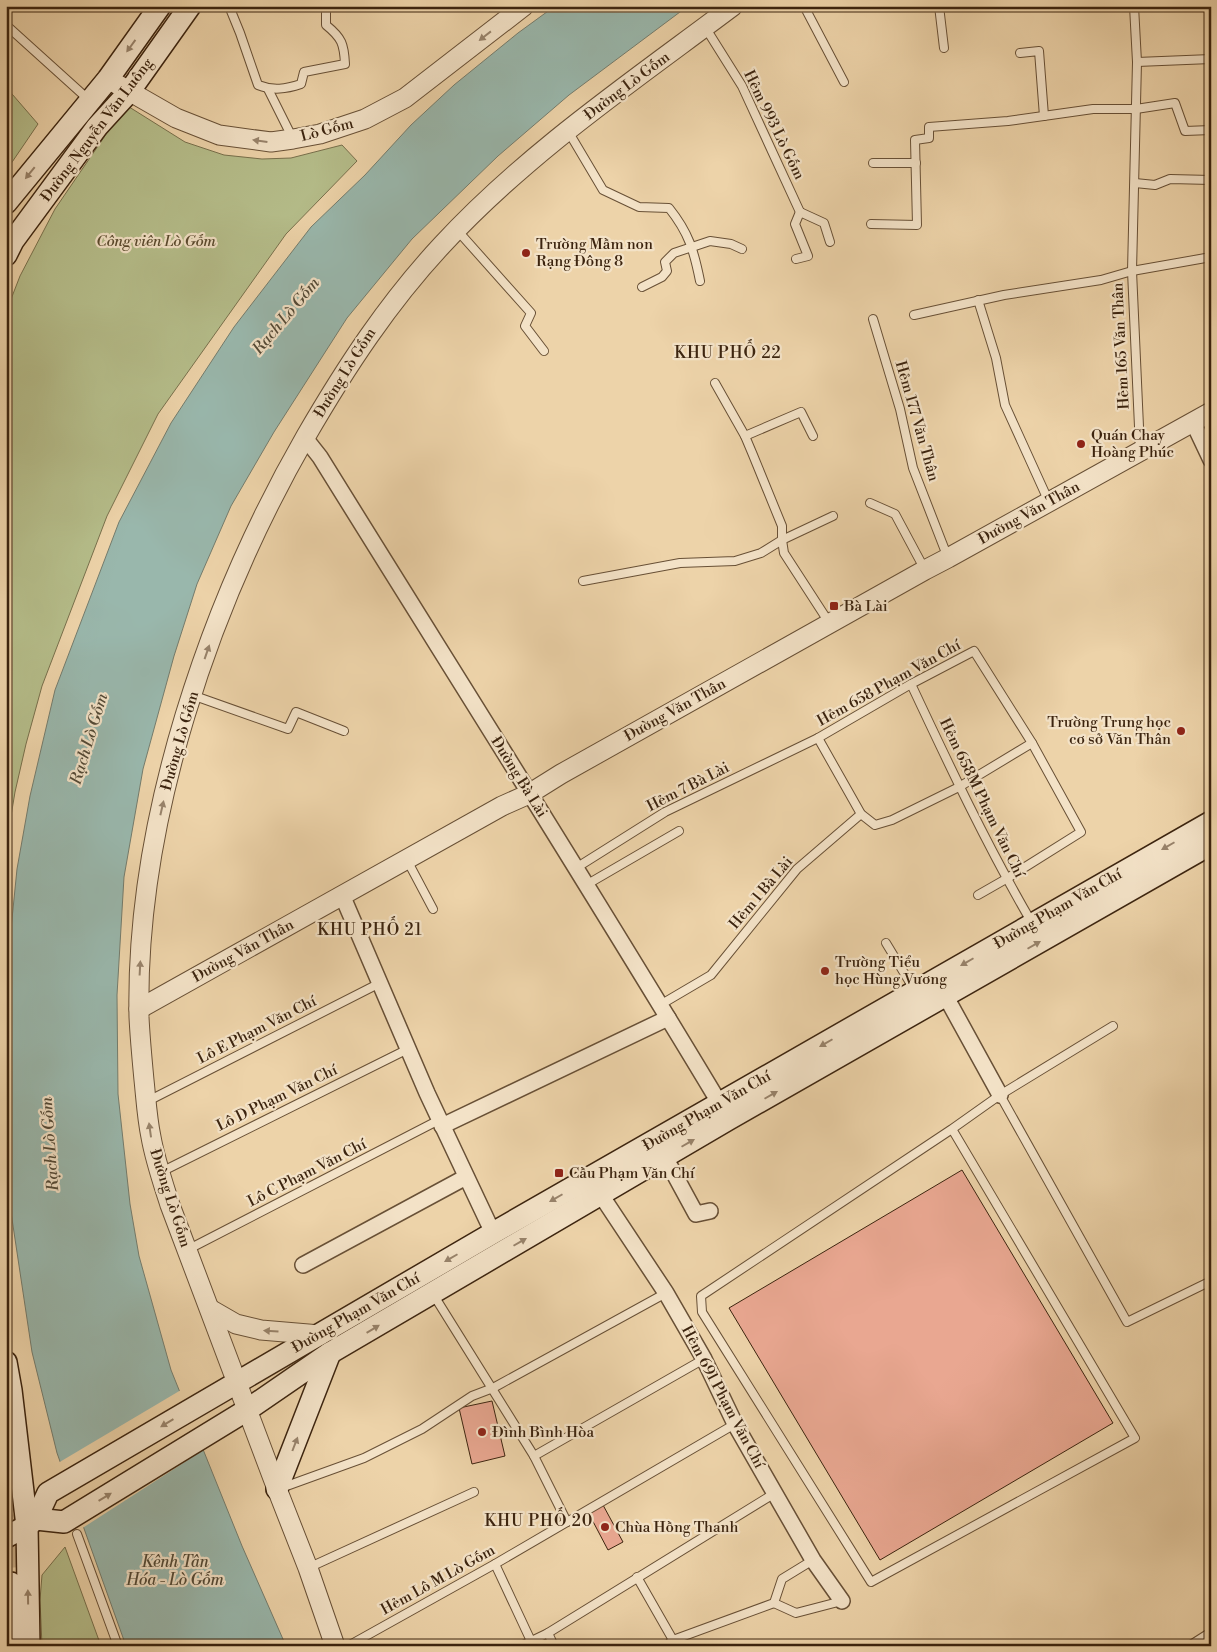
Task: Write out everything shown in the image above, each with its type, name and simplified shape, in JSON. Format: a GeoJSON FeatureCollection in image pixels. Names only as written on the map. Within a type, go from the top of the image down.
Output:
{"type":"FeatureCollection","features":[{"type":"Feature","properties":{"kind":"main road","name":"Đường Nguyễn Văn Luông"},"geometry":{"type":"LineString","coordinates":[[6,202],[108,79],[160,6]]}},
{"type":"Feature","properties":{"kind":"main road","name":"Đường Nguyễn Văn Luông"},"geometry":{"type":"LineString","coordinates":[[6,255],[13,241],[97,127],[129,92],[190,6]]}},
{"type":"Feature","properties":{"kind":"main road","name":"Đường Phạm Văn Chí"},"geometry":{"type":"LineString","coordinates":[[31,1522],[48,1492],[493,1233],[724,1112],[920,999],[1032,923],[1211,822]]}},
{"type":"Feature","properties":{"kind":"main road","name":"Đường Phạm Văn Chí"},"geometry":{"type":"LineString","coordinates":[[920,999],[945,996],[1211,844]]}},
{"type":"Feature","properties":{"kind":"main road","name":"Đường Phạm Văn Chí"},"geometry":{"type":"LineString","coordinates":[[70,1528],[330,1353],[665,1157],[724,1112]]}},
{"type":"Feature","properties":{"kind":"main road"},"geometry":{"type":"LineString","coordinates":[[277,1489],[330,1353]]}},
{"type":"Feature","properties":{"kind":"main road"},"geometry":{"type":"LineString","coordinates":[[6,1362],[31,1522],[29,1646]]}},
{"type":"Feature","properties":{"kind":"main road"},"geometry":{"type":"LineString","coordinates":[[6,1537],[31,1522],[70,1528]]}},
{"type":"Feature","properties":{"kind":"main road"},"geometry":{"type":"LineString","coordinates":[[11,1583],[13,1646]]}},
{"type":"Feature","properties":{"kind":"street","name":"Lò Gốm"},"geometry":{"type":"LineString","coordinates":[[108,79],[176,118],[219,135],[271,142],[292,139],[320,134],[365,119],[405,98],[524,6]]}},
{"type":"Feature","properties":{"kind":"street","name":"Đường Lò Gốm"},"geometry":{"type":"LineString","coordinates":[[335,1646],[308,1568],[187,1250],[159,1172],[150,1136],[139,1009],[142,942],[150,869],[175,754],[192,696],[223,608],[266,509],[325,403],[376,324],[406,285],[485,203],[568,130],[733,6]]}},
{"type":"Feature","properties":{"kind":"street","name":"Đường Văn Thân"},"geometry":{"type":"LineString","coordinates":[[139,1009],[502,806],[529,794],[561,774],[925,570],[1211,412]]}},
{"type":"Feature","properties":{"kind":"street"},"geometry":{"type":"LineString","coordinates":[[1193,422],[1211,460]]}},
{"type":"Feature","properties":{"kind":"street","name":"Đường Bà Lài"},"geometry":{"type":"LineString","coordinates":[[305,438],[320,457],[576,868],[724,1112]]}},
{"type":"Feature","properties":{"kind":"street"},"geometry":{"type":"LineString","coordinates":[[342,895],[441,1123],[493,1233]]}},
{"type":"Feature","properties":{"kind":"street"},"geometry":{"type":"LineString","coordinates":[[945,996],[1000,1095]]}},
{"type":"Feature","properties":{"kind":"street"},"geometry":{"type":"LineString","coordinates":[[441,1123],[664,1011]]}},
{"type":"Feature","properties":{"kind":"street"},"geometry":{"type":"LineString","coordinates":[[665,1157],[696,1214],[710,1211]]}},
{"type":"Feature","properties":{"kind":"street"},"geometry":{"type":"LineString","coordinates":[[303,1265],[466,1177]]}},
{"type":"Feature","properties":{"kind":"street","name":"Hẻm 691 Phạm Văn Chí"},"geometry":{"type":"LineString","coordinates":[[601,1195],[666,1293],[704,1359],[735,1424],[813,1560],[842,1601]]}},
{"type":"Feature","properties":{"kind":"street"},"geometry":{"type":"LineString","coordinates":[[210,1309],[236,1324],[261,1330],[320,1335]]}},
{"type":"Feature","properties":{"kind":"lane"},"geometry":{"type":"LineString","coordinates":[[229,6],[258,86],[268,89],[286,89],[301,84],[304,72],[345,64],[344,45],[338,34],[326,25],[326,6]]}},
{"type":"Feature","properties":{"kind":"lane"},"geometry":{"type":"LineString","coordinates":[[804,6],[844,82]]}},
{"type":"Feature","properties":{"kind":"lane"},"geometry":{"type":"LineString","coordinates":[[939,6],[944,48]]}},
{"type":"Feature","properties":{"kind":"lane","name":"Hẻm 165 Văn Thân"},"geometry":{"type":"LineString","coordinates":[[1134,6],[1137,62],[1132,270],[1140,451]]}},
{"type":"Feature","properties":{"kind":"lane"},"geometry":{"type":"LineString","coordinates":[[6,25],[89,100]]}},
{"type":"Feature","properties":{"kind":"lane","name":"Hẻm 993 Lò Gốm"},"geometry":{"type":"LineString","coordinates":[[705,27],[742,86],[800,212]]}},
{"type":"Feature","properties":{"kind":"lane"},"geometry":{"type":"LineString","coordinates":[[1020,53],[1039,51],[1044,116]]}},
{"type":"Feature","properties":{"kind":"lane"},"geometry":{"type":"LineString","coordinates":[[1137,62],[1211,59]]}},
{"type":"Feature","properties":{"kind":"lane"},"geometry":{"type":"LineString","coordinates":[[268,89],[292,139]]}},
{"type":"Feature","properties":{"kind":"lane"},"geometry":{"type":"LineString","coordinates":[[871,224],[917,225],[915,140],[929,138],[929,127],[1008,121],[1093,109],[1136,109],[1175,104],[1185,132],[1211,130]]}},
{"type":"Feature","properties":{"kind":"lane"},"geometry":{"type":"LineString","coordinates":[[568,130],[603,190],[638,207],[669,208],[681,222],[693,248],[700,282]]}},
{"type":"Feature","properties":{"kind":"lane"},"geometry":{"type":"LineString","coordinates":[[874,163],[916,163]]}},
{"type":"Feature","properties":{"kind":"lane"},"geometry":{"type":"LineString","coordinates":[[1135,183],[1156,185],[1170,179],[1211,180]]}},
{"type":"Feature","properties":{"kind":"lane"},"geometry":{"type":"LineString","coordinates":[[796,259],[808,256],[795,224],[800,212],[824,223],[830,242]]}},
{"type":"Feature","properties":{"kind":"lane"},"geometry":{"type":"LineString","coordinates":[[457,230],[531,313],[525,326],[544,351]]}},
{"type":"Feature","properties":{"kind":"lane"},"geometry":{"type":"LineString","coordinates":[[642,287],[662,277],[666,271],[665,262],[674,253],[710,241],[732,244],[742,249]]}},
{"type":"Feature","properties":{"kind":"lane","name":"Hẻm 165 Văn Thân"},"geometry":{"type":"LineString","coordinates":[[914,315],[978,300],[1101,280],[1132,270],[1211,257]]}},
{"type":"Feature","properties":{"kind":"lane"},"geometry":{"type":"LineString","coordinates":[[978,300],[996,358],[1005,405],[1049,502]]}},
{"type":"Feature","properties":{"kind":"lane","name":"Hẻm 177 Văn Thân"},"geometry":{"type":"LineString","coordinates":[[873,319],[900,409],[913,468],[948,558]]}},
{"type":"Feature","properties":{"kind":"lane"},"geometry":{"type":"LineString","coordinates":[[715,383],[746,436],[782,526],[784,553],[830,624]]}},
{"type":"Feature","properties":{"kind":"lane"},"geometry":{"type":"LineString","coordinates":[[746,436],[800,412],[813,436]]}},
{"type":"Feature","properties":{"kind":"lane"},"geometry":{"type":"LineString","coordinates":[[870,503],[895,514],[925,570]]}},
{"type":"Feature","properties":{"kind":"lane"},"geometry":{"type":"LineString","coordinates":[[582,581],[680,562],[735,561],[761,552],[833,516]]}},
{"type":"Feature","properties":{"kind":"lane","name":"Hẻm 658 Phạm Văn Chí"},"geometry":{"type":"LineString","coordinates":[[818,738],[911,684],[974,651],[1032,743],[1081,832],[1006,879]]}},
{"type":"Feature","properties":{"kind":"lane","name":"Hẻm 658M Phạm Văn Chí"},"geometry":{"type":"LineString","coordinates":[[911,684],[959,787],[1006,879],[1032,923]]}},
{"type":"Feature","properties":{"kind":"lane"},"geometry":{"type":"LineString","coordinates":[[192,696],[288,729],[296,712],[344,731]]}},
{"type":"Feature","properties":{"kind":"lane"},"geometry":{"type":"LineString","coordinates":[[818,738],[861,814],[875,824],[892,820],[959,787],[1032,743]]}},
{"type":"Feature","properties":{"kind":"lane","name":"Hẻm 7 Bà Lài"},"geometry":{"type":"LineString","coordinates":[[576,868],[665,812],[818,738]]}},
{"type":"Feature","properties":{"kind":"lane","name":"Hẻm 1 Bà Lài"},"geometry":{"type":"LineString","coordinates":[[664,1011],[711,974],[797,869],[861,814]]}},
{"type":"Feature","properties":{"kind":"lane"},"geometry":{"type":"LineString","coordinates":[[586,885],[679,831]]}},
{"type":"Feature","properties":{"kind":"lane"},"geometry":{"type":"LineString","coordinates":[[406,860],[433,909]]}},
{"type":"Feature","properties":{"kind":"lane"},"geometry":{"type":"LineString","coordinates":[[978,895],[1006,879]]}},
{"type":"Feature","properties":{"kind":"lane"},"geometry":{"type":"LineString","coordinates":[[886,943],[920,999]]}},
{"type":"Feature","properties":{"kind":"lane","name":"Lô E Phạm Văn Chí"},"geometry":{"type":"LineString","coordinates":[[146,1102],[380,983]]}},
{"type":"Feature","properties":{"kind":"lane"},"geometry":{"type":"LineString","coordinates":[[952,1129],[1135,1438],[871,1582],[702,1312],[701,1296],[1000,1095],[1112,1026]]}},
{"type":"Feature","properties":{"kind":"lane","name":"Lô D Phạm Văn Chí"},"geometry":{"type":"LineString","coordinates":[[159,1172],[408,1049]]}},
{"type":"Feature","properties":{"kind":"lane"},"geometry":{"type":"LineString","coordinates":[[1000,1095],[1128,1322],[1211,1281]]}},
{"type":"Feature","properties":{"kind":"lane","name":"Lô C Phạm Văn Chí"},"geometry":{"type":"LineString","coordinates":[[187,1250],[441,1123]]}},
{"type":"Feature","properties":{"kind":"lane"},"geometry":{"type":"LineString","coordinates":[[277,1489],[364,1458],[422,1429],[472,1396],[493,1388],[666,1293]]}},
{"type":"Feature","properties":{"kind":"lane"},"geometry":{"type":"LineString","coordinates":[[433,1294],[534,1456],[567,1522]]}},
{"type":"Feature","properties":{"kind":"lane"},"geometry":{"type":"LineString","coordinates":[[534,1456],[704,1359]]}},
{"type":"Feature","properties":{"kind":"lane","name":"Hẻm Lô M Lò Gốm"},"geometry":{"type":"LineString","coordinates":[[348,1646],[495,1564],[735,1424]]}},
{"type":"Feature","properties":{"kind":"lane"},"geometry":{"type":"LineString","coordinates":[[308,1568],[474,1492]]}},
{"type":"Feature","properties":{"kind":"lane"},"geometry":{"type":"LineString","coordinates":[[521,1646],[548,1633],[775,1493]]}},
{"type":"Feature","properties":{"kind":"lane"},"geometry":{"type":"LineString","coordinates":[[70,1528],[118,1646]]}},
{"type":"Feature","properties":{"kind":"lane"},"geometry":{"type":"LineString","coordinates":[[774,1603],[782,1579],[813,1560]]}},
{"type":"Feature","properties":{"kind":"lane"},"geometry":{"type":"LineString","coordinates":[[495,1564],[531,1641]]}},
{"type":"Feature","properties":{"kind":"lane"},"geometry":{"type":"LineString","coordinates":[[637,1578],[673,1640]]}},
{"type":"Feature","properties":{"kind":"lane"},"geometry":{"type":"LineString","coordinates":[[666,1646],[673,1640],[774,1603],[796,1613],[842,1601]]}},
{"type":"Feature","properties":{"kind":"lane"},"geometry":{"type":"LineString","coordinates":[[1189,1646],[1211,1632]]}},
{"type":"Feature","properties":{"kind":"lane"},"geometry":{"type":"LineString","coordinates":[[548,1633],[554,1646]]}},
{"type":"Feature","properties":{"kind":"lane"},"geometry":{"type":"LineString","coordinates":[[1201,1638],[1206,1646]]}},
{"type":"Feature","properties":{"kind":"green space"},"geometry":{"type":"Polygon","coordinates":[[[6,87],[38,124],[6,171],[6,87]]]}},
{"type":"Feature","properties":{"kind":"green space","name":"Công viên Lò Gốm"},"geometry":{"type":"Polygon","coordinates":[[[126,105],[185,142],[224,155],[262,159],[291,158],[342,145],[357,161],[286,234],[158,414],[107,516],[42,686],[15,792],[6,846],[6,312],[20,276],[55,209],[126,105]]]}},
{"type":"Feature","properties":{"kind":"green space"},"geometry":{"type":"Polygon","coordinates":[[[65,1547],[101,1646],[42,1646],[40,1600],[42,1575],[65,1547]]]}},
{"type":"Feature","properties":{"kind":"water","name":"Kênh Tân Hóa - Lò Gốm"},"geometry":{"type":"Polygon","coordinates":[[[555,6],[688,6],[569,95],[498,156],[412,239],[347,318],[274,432],[231,506],[197,584],[174,656],[143,769],[124,877],[117,995],[118,1094],[130,1204],[139,1256],[171,1370],[242,1546],[286,1646],[126,1646],[57,1453],[32,1352],[6,1179],[6,979],[17,869],[30,796],[55,690],[119,522],[171,423],[234,327],[311,227],[365,175],[411,125],[454,85],[518,33],[555,6]]]}},
{"type":"Feature","properties":{"kind":"pier"},"geometry":{"type":"Polygon","coordinates":[[[181,1390],[205,1449],[81,1529],[58,1463],[181,1390]]]}},
{"type":"Feature","properties":{"kind":"building"},"geometry":{"type":"Polygon","coordinates":[[[962,1170],[1113,1423],[880,1560],[729,1308],[962,1170]]]}},
{"type":"Feature","properties":{"kind":"building","name":"Đình Bình Hòa"},"geometry":{"type":"Polygon","coordinates":[[[492,1401],[505,1456],[472,1464],[459,1408],[492,1401]]]}},
{"type":"Feature","properties":{"kind":"building","name":"Chùa Hồng Thanh"},"geometry":{"type":"Polygon","coordinates":[[[603,1505],[623,1542],[608,1550],[588,1512],[603,1505]]]}},
{"type":"Feature","properties":{"kind":"tunnel"},"geometry":{"type":"LineString","coordinates":[[6,1515],[11,1583]]}},
{"type":"Feature","properties":{"kind":"place","name":"Trường Mầm non Rạng Đông 8"},"geometry":{"type":"Point","coordinates":[526,253]}},
{"type":"Feature","properties":{"kind":"place","name":"Quán Chay Hoàng Phúc"},"geometry":{"type":"Point","coordinates":[1081,444]}},
{"type":"Feature","properties":{"kind":"place","name":"Bà Lài"},"geometry":{"type":"Point","coordinates":[834,606]}},
{"type":"Feature","properties":{"kind":"place","name":"Trường Trung học cơ sở Văn Thân"},"geometry":{"type":"Point","coordinates":[1181,731]}},
{"type":"Feature","properties":{"kind":"place","name":"Trường Tiểu học Hùng Vương"},"geometry":{"type":"Point","coordinates":[825,971]}},
{"type":"Feature","properties":{"kind":"place","name":"Cầu Phạm Văn Chí"},"geometry":{"type":"Point","coordinates":[559,1173]}},
{"type":"Feature","properties":{"kind":"place","name":"Đình Bình Hòa"},"geometry":{"type":"Point","coordinates":[482,1432]}},
{"type":"Feature","properties":{"kind":"place","name":"Chùa Hồng Thanh"},"geometry":{"type":"Point","coordinates":[605,1527]}},
{"type":"Feature","properties":{"kind":"district","name":"KHU PHỐ 22"},"geometry":{"type":"Point","coordinates":[728,353]}},
{"type":"Feature","properties":{"kind":"district","name":"KHU PHỐ 21"},"geometry":{"type":"Point","coordinates":[370,930]}},
{"type":"Feature","properties":{"kind":"district","name":"KHU PHỐ 20"},"geometry":{"type":"Point","coordinates":[539,1521]}},
{"type":"Feature","properties":{"kind":"water label","name":"Rạch Lò Gốm"},"geometry":{"type":"Point","coordinates":[286,316]}},
{"type":"Feature","properties":{"kind":"water label","name":"Rạch Lò Gốm"},"geometry":{"type":"Point","coordinates":[89,739]}},
{"type":"Feature","properties":{"kind":"water label","name":"Rạch Lò Gốm"},"geometry":{"type":"Point","coordinates":[50,1144]}}]}
